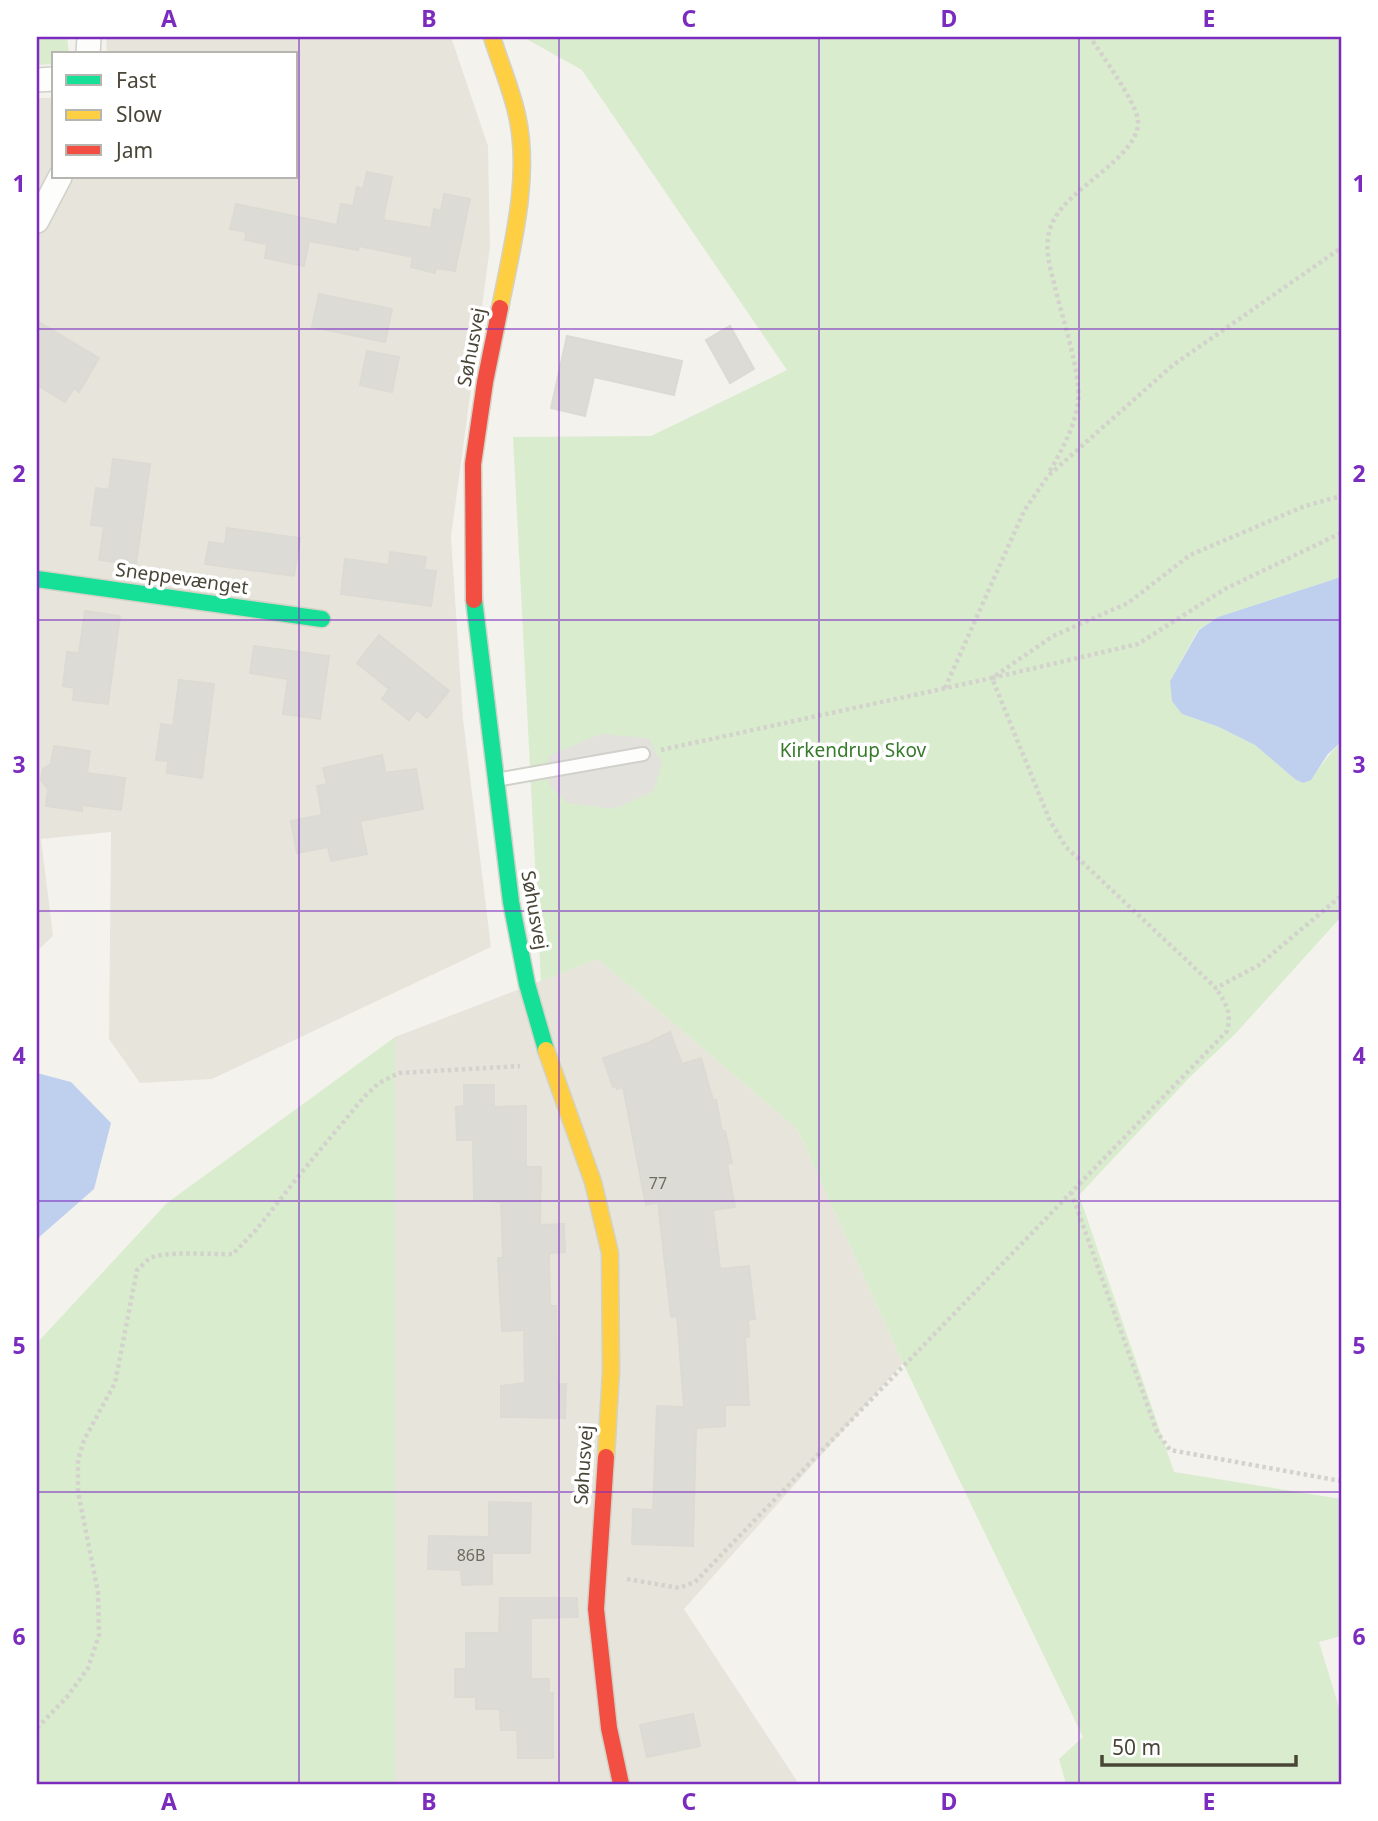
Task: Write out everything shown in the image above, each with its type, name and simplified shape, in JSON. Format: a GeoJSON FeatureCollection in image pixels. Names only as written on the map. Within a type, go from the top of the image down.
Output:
{"type":"FeatureCollection","features":[{"type":"Feature","properties":{"kind":"street","name":"Søhusvej"},"geometry":{"type":"LineString","coordinates":[[492,37],[517,116],[521,167],[516,225],[485,382],[473,464],[474,603],[511,902],[527,984],[550,1065],[593,1182],[610,1253],[611,1371],[597,1627],[609,1728],[621,1784]]}},
{"type":"Feature","properties":{"kind":"street"},"geometry":{"type":"LineString","coordinates":[[37,221],[59,178]]}},
{"type":"Feature","properties":{"kind":"street","name":"Sneppevænget"},"geometry":{"type":"LineString","coordinates":[[37,579],[322,619]]}},
{"type":"Feature","properties":{"kind":"lane"},"geometry":{"type":"LineString","coordinates":[[496,780],[643,754]]}},
{"type":"Feature","properties":{"kind":"path"},"geometry":{"type":"LineString","coordinates":[[945,688],[1024,511],[1048,476],[1069,436],[1078,401],[1077,377],[1048,260],[1050,229],[1063,206],[1123,152],[1137,132],[1136,110],[1090,37]]}},
{"type":"Feature","properties":{"kind":"path"},"geometry":{"type":"LineString","coordinates":[[1048,476],[1173,365],[1341,248]]}},
{"type":"Feature","properties":{"kind":"path"},"geometry":{"type":"LineString","coordinates":[[992,678],[1054,636],[1128,603],[1190,555],[1305,506],[1341,496]]}},
{"type":"Feature","properties":{"kind":"path"},"geometry":{"type":"LineString","coordinates":[[643,754],[1138,644],[1226,589],[1341,533]]}},
{"type":"Feature","properties":{"kind":"path"},"geometry":{"type":"LineString","coordinates":[[598,1575],[680,1588],[695,1581],[1227,1031],[1229,1008],[1216,988],[1066,847],[1050,821],[992,678]]}},
{"type":"Feature","properties":{"kind":"path"},"geometry":{"type":"LineString","coordinates":[[1216,988],[1259,965],[1341,897]]}},
{"type":"Feature","properties":{"kind":"path"},"geometry":{"type":"LineString","coordinates":[[37,1728],[67,1697],[88,1668],[99,1635],[98,1592],[78,1492],[78,1460],[84,1440],[115,1383],[137,1270],[150,1258],[165,1253],[233,1254],[256,1230],[365,1096],[379,1083],[399,1073],[550,1065]]}},
{"type":"Feature","properties":{"kind":"path"},"geometry":{"type":"LineString","coordinates":[[1071,1192],[1157,1432],[1170,1450],[1341,1481]]}},
{"type":"Feature","properties":{"kind":"shaded area"},"geometry":{"type":"Polygon","coordinates":[[[106,37],[451,37],[488,146],[490,247],[451,537],[463,719],[491,947],[212,1079],[140,1083],[109,1039],[111,832],[41,839],[53,936],[37,951],[37,98],[52,98],[52,178],[298,178],[298,52],[107,52],[106,37]]]}},
{"type":"Feature","properties":{"kind":"shaded area"},"geometry":{"type":"Polygon","coordinates":[[[601,734],[648,738],[662,763],[653,792],[613,809],[567,803],[549,785],[548,756],[601,734]]]}},
{"type":"Feature","properties":{"kind":"shaded area"},"geometry":{"type":"Polygon","coordinates":[[[598,959],[797,1129],[903,1363],[684,1609],[799,1784],[395,1784],[395,1037],[598,959]]]}},
{"type":"Feature","properties":{"kind":"green space"},"geometry":{"type":"Polygon","coordinates":[[[37,37],[67,37],[69,52],[52,52],[52,64],[37,65],[37,37]]]}},
{"type":"Feature","properties":{"kind":"green space","name":"Kirkendrup Skov"},"geometry":{"type":"Polygon","coordinates":[[[523,37],[1341,37],[1341,577],[1218,617],[1198,630],[1170,681],[1182,714],[1219,727],[1255,745],[1303,783],[1341,742],[1341,917],[1236,1033],[1190,1077],[1079,1195],[1174,1472],[1341,1499],[1341,1636],[1319,1642],[1341,1714],[1341,1784],[1066,1784],[1059,1759],[1083,1737],[903,1363],[797,1129],[598,959],[541,981],[513,437],[651,436],[787,370],[582,70],[523,37]]]}},
{"type":"Feature","properties":{"kind":"green space"},"geometry":{"type":"Polygon","coordinates":[[[395,1037],[395,1784],[37,1784],[37,1343],[167,1203],[395,1037]]]}},
{"type":"Feature","properties":{"kind":"water"},"geometry":{"type":"Polygon","coordinates":[[[1341,577],[1341,742],[1328,754],[1311,780],[1303,783],[1296,780],[1255,745],[1219,727],[1182,714],[1172,701],[1170,681],[1199,630],[1218,617],[1341,577]]]}},
{"type":"Feature","properties":{"kind":"water"},"geometry":{"type":"Polygon","coordinates":[[[37,1073],[71,1082],[111,1123],[94,1189],[37,1239],[37,1073]]]}},
{"type":"Feature","properties":{"kind":"building"},"geometry":{"type":"Polygon","coordinates":[[[367,172],[392,177],[383,220],[431,228],[434,209],[441,211],[444,194],[470,199],[455,271],[436,268],[435,273],[411,267],[413,257],[359,246],[358,250],[309,241],[304,266],[265,258],[267,244],[245,240],[246,232],[230,229],[236,204],[337,225],[341,204],[353,206],[357,187],[363,189],[367,172]]]}},
{"type":"Feature","properties":{"kind":"building"},"geometry":{"type":"Polygon","coordinates":[[[319,294],[392,309],[385,342],[312,327],[319,294]]]}},
{"type":"Feature","properties":{"kind":"building"},"geometry":{"type":"Polygon","coordinates":[[[37,321],[99,358],[79,392],[74,388],[65,402],[37,385],[37,321]]]}},
{"type":"Feature","properties":{"kind":"building"},"geometry":{"type":"Polygon","coordinates":[[[730,326],[754,369],[730,383],[706,340],[730,326]]]}},
{"type":"Feature","properties":{"kind":"building"},"geometry":{"type":"Polygon","coordinates":[[[567,336],[682,361],[674,395],[594,377],[585,416],[551,408],[567,336]]]}},
{"type":"Feature","properties":{"kind":"building"},"geometry":{"type":"Polygon","coordinates":[[[367,351],[399,357],[392,392],[360,385],[367,351]]]}},
{"type":"Feature","properties":{"kind":"building"},"geometry":{"type":"Polygon","coordinates":[[[113,459],[150,464],[136,565],[99,560],[104,526],[91,525],[96,488],[109,490],[113,459]]]}},
{"type":"Feature","properties":{"kind":"building"},"geometry":{"type":"Polygon","coordinates":[[[227,528],[300,538],[294,576],[205,564],[209,542],[225,544],[227,528]]]}},
{"type":"Feature","properties":{"kind":"building"},"geometry":{"type":"Polygon","coordinates":[[[390,552],[426,557],[424,570],[436,571],[431,606],[341,594],[345,559],[389,565],[390,552]]]}},
{"type":"Feature","properties":{"kind":"building"},"geometry":{"type":"Polygon","coordinates":[[[85,611],[120,616],[108,704],[73,700],[74,688],[63,686],[67,652],[79,653],[85,611]]]}},
{"type":"Feature","properties":{"kind":"building"},"geometry":{"type":"Polygon","coordinates":[[[379,635],[449,691],[427,718],[417,710],[409,720],[382,699],[389,689],[357,663],[379,635]]]}},
{"type":"Feature","properties":{"kind":"building"},"geometry":{"type":"Polygon","coordinates":[[[254,646],[329,656],[320,719],[283,714],[288,679],[250,673],[254,646]]]}},
{"type":"Feature","properties":{"kind":"building"},"geometry":{"type":"Polygon","coordinates":[[[179,680],[214,684],[202,778],[167,773],[168,761],[156,760],[161,724],[173,726],[179,680]]]}},
{"type":"Feature","properties":{"kind":"building"},"geometry":{"type":"Polygon","coordinates":[[[54,746],[90,751],[87,773],[125,778],[121,810],[82,805],[82,811],[46,806],[48,789],[41,780],[43,769],[51,764],[54,746]]]}},
{"type":"Feature","properties":{"kind":"building"},"geometry":{"type":"Polygon","coordinates":[[[382,755],[385,770],[383,773],[416,769],[423,809],[360,821],[367,854],[331,861],[328,847],[297,853],[291,821],[322,815],[317,786],[327,784],[323,768],[382,755]]]}},
{"type":"Feature","properties":{"kind":"building"},"geometry":{"type":"Polygon","coordinates":[[[670,1032],[682,1064],[701,1058],[713,1100],[716,1100],[732,1163],[727,1164],[735,1207],[713,1210],[720,1269],[749,1266],[755,1319],[748,1320],[749,1337],[745,1337],[749,1405],[725,1405],[725,1426],[696,1428],[693,1546],[632,1544],[633,1509],[653,1510],[657,1406],[684,1407],[677,1316],[671,1317],[658,1202],[646,1205],[623,1087],[613,1087],[603,1058],[670,1032]]]}},
{"type":"Feature","properties":{"kind":"building"},"geometry":{"type":"Polygon","coordinates":[[[464,1085],[494,1085],[494,1107],[526,1106],[526,1167],[541,1167],[540,1225],[564,1224],[565,1252],[549,1253],[550,1306],[556,1306],[557,1384],[566,1384],[565,1418],[501,1417],[501,1386],[525,1383],[524,1330],[502,1331],[498,1258],[503,1258],[501,1202],[474,1199],[473,1140],[457,1140],[456,1107],[464,1106],[464,1085]]]}},
{"type":"Feature","properties":{"kind":"building"},"geometry":{"type":"Polygon","coordinates":[[[489,1502],[531,1503],[530,1553],[492,1553],[492,1584],[462,1585],[461,1570],[428,1569],[429,1536],[489,1537],[489,1502]]]}},
{"type":"Feature","properties":{"kind":"building"},"geometry":{"type":"Polygon","coordinates":[[[500,1598],[577,1598],[578,1617],[531,1618],[531,1679],[549,1679],[549,1693],[553,1693],[553,1758],[518,1758],[517,1730],[501,1730],[500,1709],[476,1709],[476,1697],[455,1697],[455,1669],[466,1669],[466,1633],[499,1633],[500,1598]]]}},
{"type":"Feature","properties":{"kind":"building"},"geometry":{"type":"Polygon","coordinates":[[[693,1714],[700,1746],[647,1757],[640,1725],[693,1714]]]}},
{"type":"Feature","properties":{"kind":"traffic: fast"},"geometry":{"type":"LineString","coordinates":[[37,579],[322,619]]}},
{"type":"Feature","properties":{"kind":"traffic: fast"},"geometry":{"type":"LineString","coordinates":[[474,600],[511,902],[527,984],[546,1050]]}},
{"type":"Feature","properties":{"kind":"traffic: slow"},"geometry":{"type":"LineString","coordinates":[[492,37],[517,115],[522,162],[518,212],[500,308]]}},
{"type":"Feature","properties":{"kind":"traffic: slow"},"geometry":{"type":"LineString","coordinates":[[546,1050],[593,1182],[610,1253],[611,1371],[606,1457]]}},
{"type":"Feature","properties":{"kind":"traffic: jam"},"geometry":{"type":"LineString","coordinates":[[474,600],[473,464],[485,382],[500,308]]}},
{"type":"Feature","properties":{"kind":"traffic: jam"},"geometry":{"type":"LineString","coordinates":[[606,1457],[596,1609],[609,1728],[621,1784]]}}]}
